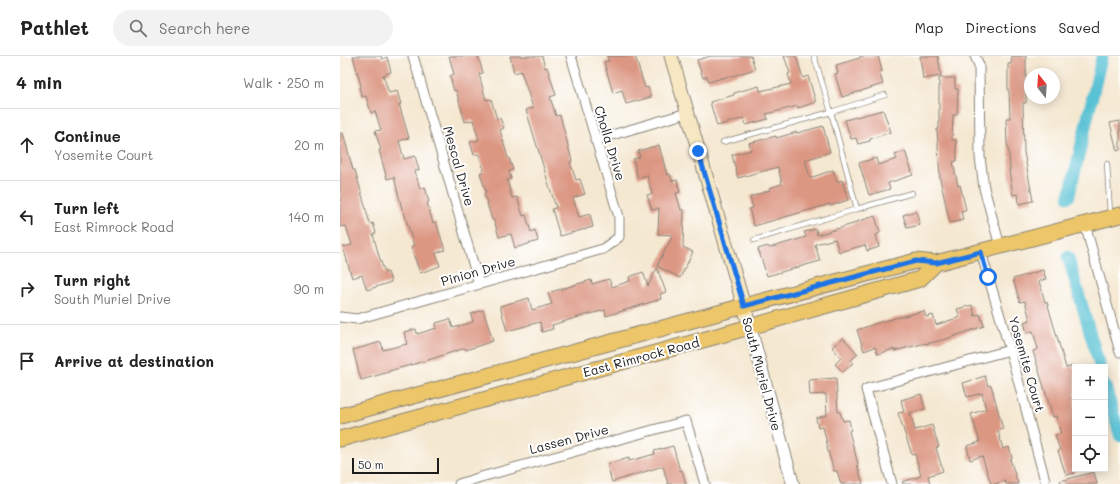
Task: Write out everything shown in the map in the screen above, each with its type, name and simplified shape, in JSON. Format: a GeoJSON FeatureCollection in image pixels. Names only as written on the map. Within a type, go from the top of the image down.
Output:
{"type":"FeatureCollection","features":[{"type":"Feature","properties":{"kind":"main road","name":"South Muriel Drive"},"geometry":{"type":"LineString","coordinates":[[671,56],[750,327]]}},
{"type":"Feature","properties":{"kind":"main road","name":"East Rimrock Road"},"geometry":{"type":"LineString","coordinates":[[340,416],[744,306],[916,261],[936,263],[1115,216]]}},
{"type":"Feature","properties":{"kind":"main road","name":"East Rimrock Road"},"geometry":{"type":"LineString","coordinates":[[340,439],[920,279],[936,263]]}},
{"type":"Feature","properties":{"kind":"street","name":"Mescal Drive"},"geometry":{"type":"LineString","coordinates":[[413,56],[479,284]]}},
{"type":"Feature","properties":{"kind":"street","name":"Cholla Drive"},"geometry":{"type":"LineString","coordinates":[[571,56],[619,218],[619,237]]}},
{"type":"Feature","properties":{"kind":"street"},"geometry":{"type":"LineString","coordinates":[[974,56],[979,66],[980,158],[984,188],[1000,246]]}},
{"type":"Feature","properties":{"kind":"street"},"geometry":{"type":"LineString","coordinates":[[595,140],[687,113]]}},
{"type":"Feature","properties":{"kind":"street"},"geometry":{"type":"LineString","coordinates":[[1085,224],[1120,352]]}},
{"type":"Feature","properties":{"kind":"street","name":"Pinion Drive"},"geometry":{"type":"LineString","coordinates":[[340,317],[357,319],[603,249],[619,237]]}},
{"type":"Feature","properties":{"kind":"street","name":"Yosemite Court"},"geometry":{"type":"LineString","coordinates":[[981,252],[1010,350],[1046,484]]}},
{"type":"Feature","properties":{"kind":"street","name":"South Muriel Drive"},"geometry":{"type":"LineString","coordinates":[[750,327],[793,484]]}},
{"type":"Feature","properties":{"kind":"street"},"geometry":{"type":"LineString","coordinates":[[892,484],[866,389],[1010,350]]}},
{"type":"Feature","properties":{"kind":"street","name":"Lassen Drive"},"geometry":{"type":"LineString","coordinates":[[459,484],[686,421],[705,484]]}},
{"type":"Feature","properties":{"kind":"lane"},"geometry":{"type":"LineString","coordinates":[[814,56],[831,112],[857,209]]}},
{"type":"Feature","properties":{"kind":"lane"},"geometry":{"type":"LineString","coordinates":[[723,142],[831,112],[885,95]]}},
{"type":"Feature","properties":{"kind":"lane"},"geometry":{"type":"LineString","coordinates":[[1107,164],[1115,216]]}},
{"type":"Feature","properties":{"kind":"lane"},"geometry":{"type":"LineString","coordinates":[[754,240],[912,193]]}},
{"type":"Feature","properties":{"kind":"building"},"geometry":{"type":"Polygon","coordinates":[[[353,56],[381,56],[382,59],[387,57],[391,72],[383,75],[389,93],[397,91],[401,104],[399,104],[409,138],[399,141],[404,159],[415,156],[419,170],[415,171],[420,189],[425,187],[429,202],[427,203],[433,223],[436,222],[445,250],[436,253],[440,266],[420,273],[411,247],[414,246],[402,209],[394,177],[387,179],[379,150],[381,150],[375,131],[381,130],[375,111],[371,113],[366,96],[362,97],[359,87],[361,86],[353,56]]]}},
{"type":"Feature","properties":{"kind":"building"},"geometry":{"type":"Polygon","coordinates":[[[449,56],[478,56],[483,73],[479,74],[486,100],[491,99],[497,119],[500,118],[504,128],[500,130],[513,170],[509,171],[511,179],[507,180],[512,198],[517,197],[523,216],[526,215],[531,232],[535,230],[538,241],[515,248],[511,234],[499,237],[484,193],[486,192],[480,173],[484,171],[479,154],[474,155],[470,142],[479,140],[473,120],[465,122],[456,90],[454,91],[450,76],[454,74],[449,56]]]}},
{"type":"Feature","properties":{"kind":"building"},"geometry":{"type":"Polygon","coordinates":[[[510,56],[542,56],[545,68],[547,67],[556,95],[550,97],[556,116],[560,115],[572,161],[570,162],[576,180],[580,179],[585,194],[573,198],[579,217],[590,214],[593,227],[560,236],[552,209],[556,208],[526,110],[533,108],[521,71],[514,73],[510,56]]]}},
{"type":"Feature","properties":{"kind":"building"},"geometry":{"type":"Polygon","coordinates":[[[607,56],[635,56],[645,88],[648,87],[651,97],[626,104],[622,90],[613,93],[604,62],[609,61],[607,56]]]}},
{"type":"Feature","properties":{"kind":"building"},"geometry":{"type":"Polygon","coordinates":[[[711,56],[751,56],[755,69],[709,82],[707,76],[703,78],[697,60],[711,56]]]}},
{"type":"Feature","properties":{"kind":"building"},"geometry":{"type":"Polygon","coordinates":[[[784,56],[796,56],[803,78],[808,76],[816,102],[798,108],[798,106],[766,114],[768,119],[746,125],[744,118],[717,126],[710,102],[759,86],[760,91],[791,84],[788,74],[790,73],[784,56]]]}},
{"type":"Feature","properties":{"kind":"building"},"geometry":{"type":"Polygon","coordinates":[[[860,56],[878,56],[882,71],[879,72],[883,84],[842,97],[835,74],[838,73],[836,65],[860,58],[860,56]]]}},
{"type":"Feature","properties":{"kind":"building"},"geometry":{"type":"Polygon","coordinates":[[[920,56],[938,56],[941,76],[923,79],[920,56]]]}},
{"type":"Feature","properties":{"kind":"building"},"geometry":{"type":"Polygon","coordinates":[[[1012,56],[1026,56],[1026,68],[1024,68],[1023,103],[1024,152],[1033,201],[1019,204],[1018,194],[1013,195],[1007,144],[1006,118],[1010,118],[1008,64],[1011,64],[1012,56]]]}},
{"type":"Feature","properties":{"kind":"building"},"geometry":{"type":"Polygon","coordinates":[[[939,78],[955,78],[955,89],[958,89],[957,115],[953,115],[952,140],[956,140],[957,161],[953,162],[958,186],[960,185],[966,210],[961,211],[963,220],[950,223],[940,179],[937,129],[939,129],[939,78]]]}},
{"type":"Feature","properties":{"kind":"building"},"geometry":{"type":"Polygon","coordinates":[[[883,110],[891,132],[870,139],[870,141],[858,144],[856,138],[851,139],[845,120],[883,110]]]}},
{"type":"Feature","properties":{"kind":"building"},"geometry":{"type":"Polygon","coordinates":[[[1120,121],[1120,150],[1117,151],[1110,123],[1120,121]]]}},
{"type":"Feature","properties":{"kind":"building"},"geometry":{"type":"Polygon","coordinates":[[[823,126],[830,152],[805,160],[810,178],[833,170],[837,182],[842,180],[848,200],[754,226],[749,209],[753,208],[750,197],[782,184],[778,167],[738,178],[732,155],[751,150],[749,143],[823,126]]]}},
{"type":"Feature","properties":{"kind":"building"},"geometry":{"type":"Polygon","coordinates":[[[340,133],[343,133],[370,224],[373,223],[376,233],[373,234],[379,256],[385,273],[388,272],[391,282],[367,290],[362,275],[352,278],[343,247],[352,245],[346,226],[340,227],[340,133]]]}},
{"type":"Feature","properties":{"kind":"building"},"geometry":{"type":"Polygon","coordinates":[[[659,145],[667,175],[670,174],[672,181],[677,180],[680,192],[676,193],[681,210],[684,210],[683,247],[693,252],[680,278],[657,266],[673,235],[658,234],[659,208],[652,210],[647,195],[652,194],[647,175],[638,178],[633,159],[640,157],[638,151],[659,145]]]}},
{"type":"Feature","properties":{"kind":"building"},"geometry":{"type":"Polygon","coordinates":[[[905,151],[913,175],[888,183],[890,189],[869,195],[859,163],[876,158],[878,165],[897,159],[895,155],[905,151]]]}},
{"type":"Feature","properties":{"kind":"building"},"geometry":{"type":"Polygon","coordinates":[[[916,211],[920,225],[907,228],[903,215],[916,211]]]}},
{"type":"Feature","properties":{"kind":"building"},"geometry":{"type":"Polygon","coordinates":[[[875,216],[880,233],[876,235],[879,247],[867,251],[865,245],[839,252],[835,239],[815,244],[820,261],[767,276],[758,249],[768,246],[769,248],[806,237],[804,232],[816,229],[817,235],[875,216]]]}},
{"type":"Feature","properties":{"kind":"building"},"geometry":{"type":"Polygon","coordinates":[[[657,268],[666,292],[660,294],[661,299],[606,316],[605,310],[579,317],[552,325],[553,329],[542,332],[540,322],[507,331],[500,306],[529,298],[532,310],[552,304],[548,293],[591,280],[592,284],[609,279],[612,287],[630,281],[629,277],[643,272],[648,286],[657,268]]]}},
{"type":"Feature","properties":{"kind":"building"},"geometry":{"type":"Polygon","coordinates":[[[1043,270],[1046,279],[1039,281],[1045,302],[1047,302],[1066,368],[1072,366],[1072,472],[1075,473],[1066,475],[1058,451],[1060,450],[1055,435],[1061,434],[1056,416],[1053,417],[1033,351],[1038,349],[1033,331],[1027,333],[1024,322],[1030,320],[1025,301],[1020,302],[1013,279],[1043,270]]]}},
{"type":"Feature","properties":{"kind":"building"},"geometry":{"type":"Polygon","coordinates":[[[972,305],[975,316],[980,314],[984,326],[946,339],[894,351],[894,349],[878,354],[875,347],[864,351],[857,330],[880,322],[924,311],[926,317],[933,315],[936,325],[960,317],[957,309],[972,305]]]}},
{"type":"Feature","properties":{"kind":"building"},"geometry":{"type":"Polygon","coordinates":[[[483,310],[493,341],[466,350],[465,348],[361,380],[353,350],[381,342],[383,350],[407,344],[404,332],[416,329],[417,334],[437,328],[436,323],[450,319],[453,328],[473,322],[471,314],[483,310]]]}},
{"type":"Feature","properties":{"kind":"building"},"geometry":{"type":"Polygon","coordinates":[[[843,338],[858,354],[851,360],[853,363],[843,372],[835,364],[841,358],[832,347],[843,338]]]}},
{"type":"Feature","properties":{"kind":"building"},"geometry":{"type":"Polygon","coordinates":[[[985,376],[988,386],[991,385],[1003,429],[998,431],[1003,449],[1009,447],[1012,458],[1010,459],[1018,484],[1006,484],[1005,481],[991,484],[982,456],[970,460],[967,446],[980,442],[971,414],[986,409],[982,393],[967,397],[963,383],[985,376]]]}},
{"type":"Feature","properties":{"kind":"building"},"geometry":{"type":"Polygon","coordinates":[[[836,378],[838,412],[840,412],[843,421],[849,420],[851,430],[849,431],[863,484],[841,484],[837,471],[834,471],[827,448],[823,427],[818,428],[816,418],[827,415],[826,394],[810,395],[809,380],[836,378]]]}},
{"type":"Feature","properties":{"kind":"building"},"geometry":{"type":"Polygon","coordinates":[[[921,394],[925,409],[910,413],[915,430],[932,425],[939,447],[936,448],[943,471],[928,476],[930,484],[903,484],[902,482],[921,476],[915,454],[912,455],[898,413],[904,412],[901,400],[921,394]]]}},
{"type":"Feature","properties":{"kind":"building"},"geometry":{"type":"Polygon","coordinates":[[[673,446],[680,471],[682,470],[686,484],[668,484],[663,466],[612,482],[607,464],[629,458],[629,461],[655,454],[654,451],[673,446]]]}},
{"type":"Feature","properties":{"kind":"building"},"geometry":{"type":"Polygon","coordinates":[[[1094,472],[1097,484],[1061,484],[1060,481],[1094,472]]]}},
{"type":"Feature","properties":{"kind":"waterway"},"geometry":{"type":"LineString","coordinates":[[1069,197],[1102,56]]}},
{"type":"Feature","properties":{"kind":"waterway"},"geometry":{"type":"LineString","coordinates":[[1068,257],[1099,364]]}},
{"type":"Feature","properties":{"kind":"waterway"},"geometry":{"type":"LineString","coordinates":[[1108,395],[1120,436]]}},
{"type":"Feature","properties":{"kind":"route"},"geometry":{"type":"LineString","coordinates":[[698,151],[744,306],[916,261],[936,263],[981,252],[988,277]]}}]}
